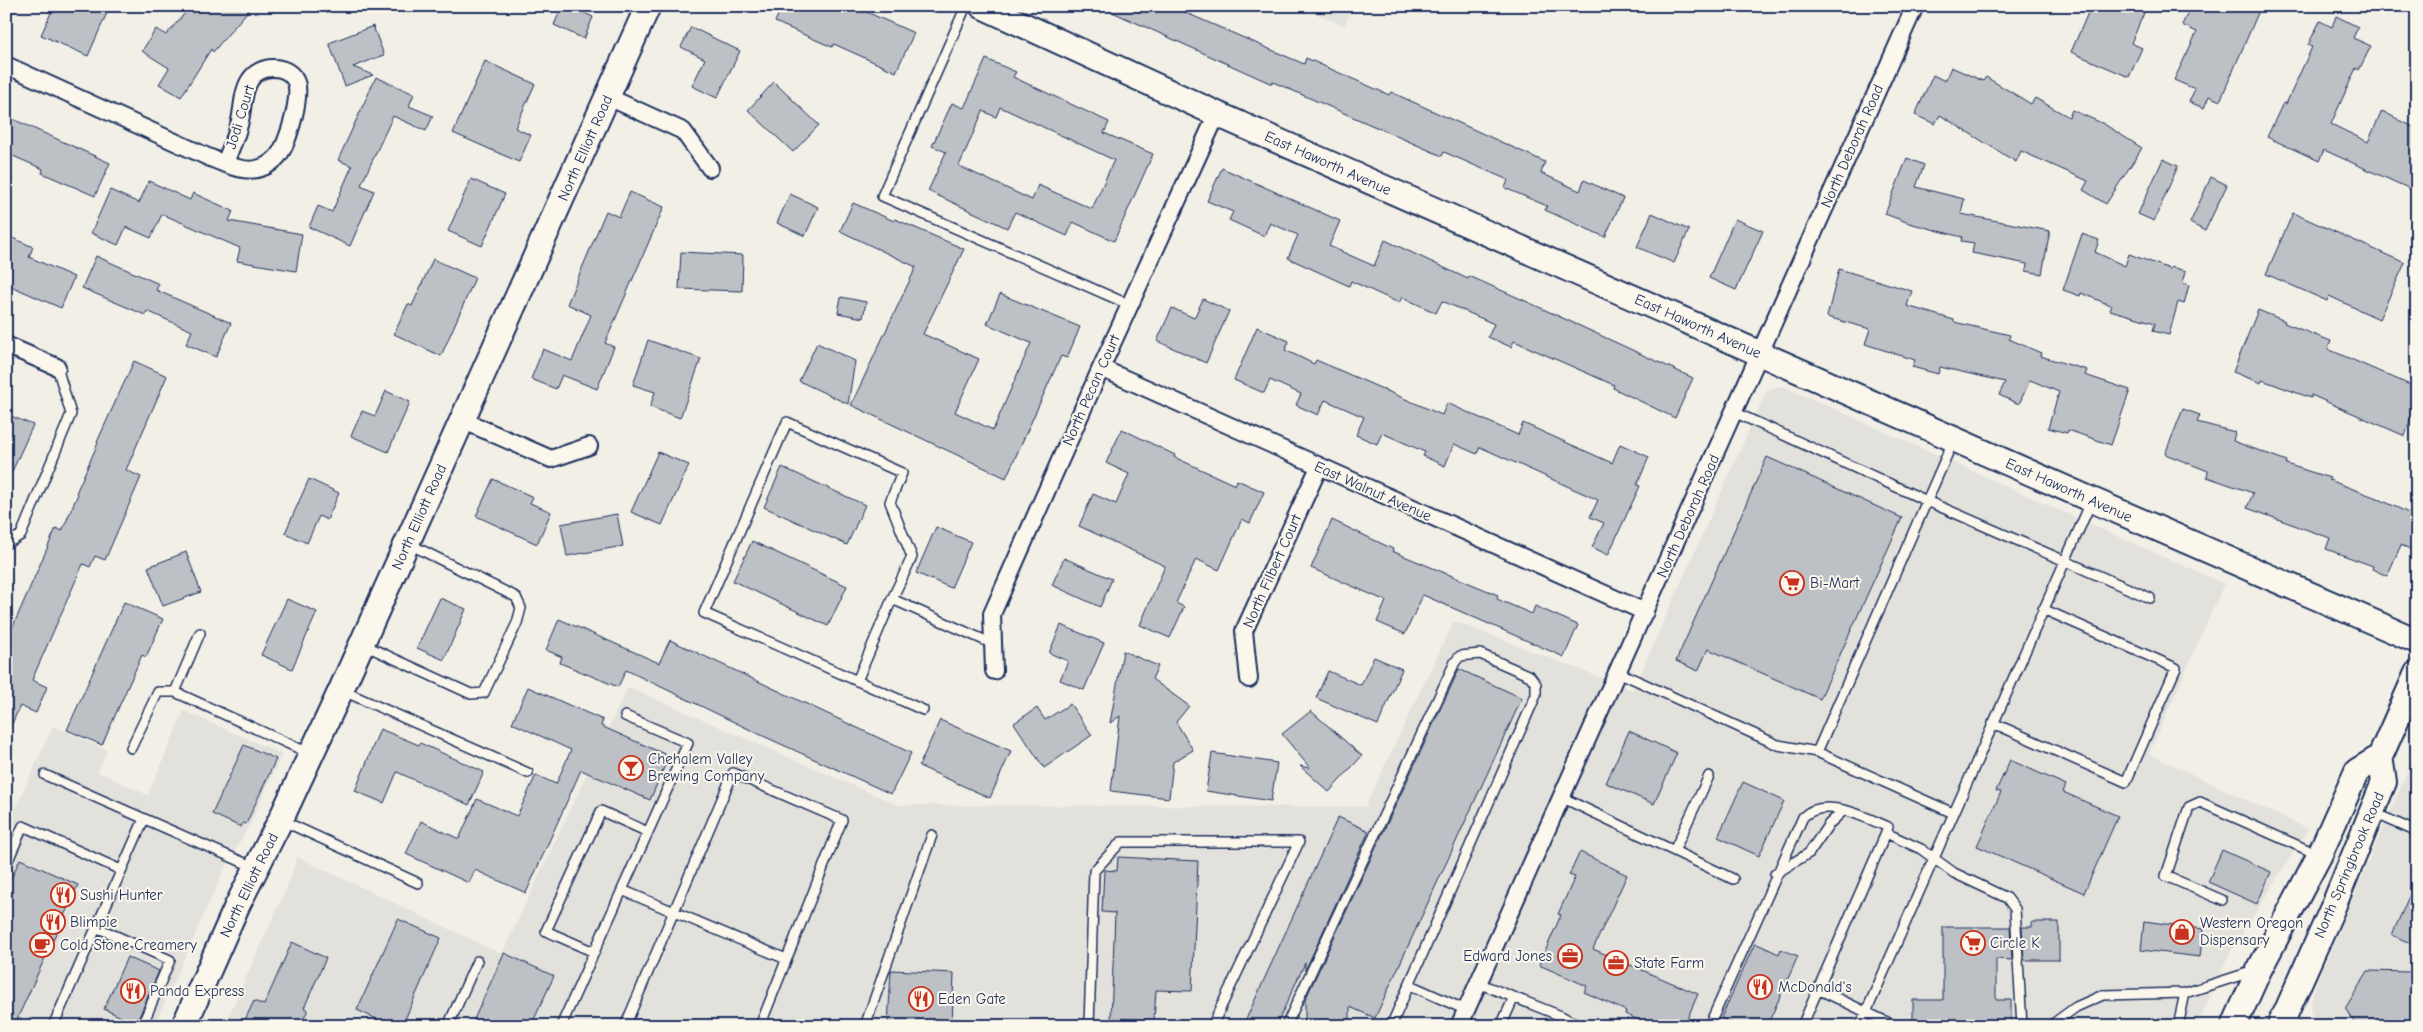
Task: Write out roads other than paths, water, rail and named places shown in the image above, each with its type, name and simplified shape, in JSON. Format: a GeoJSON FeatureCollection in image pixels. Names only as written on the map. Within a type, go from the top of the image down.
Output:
{"type":"FeatureCollection","features":[{"type":"Feature","properties":{"kind":"street","name":"North Elliott Road"},"geometry":{"type":"LineString","coordinates":[[184,1026],[237,906],[312,754],[648,6]]}},
{"type":"Feature","properties":{"kind":"street","name":"East Haworth Avenue"},"geometry":{"type":"LineString","coordinates":[[982,6],[1217,114],[2092,500],[2417,641]]}},
{"type":"Feature","properties":{"kind":"street","name":"North Deborah Road"},"geometry":{"type":"LineString","coordinates":[[1459,1026],[1915,6]]}},
{"type":"Feature","properties":{"kind":"street","name":"Jodi Court"},"geometry":{"type":"LineString","coordinates":[[6,65],[225,164],[243,169],[262,168],[278,156],[291,124],[298,93],[295,80],[286,70],[273,68],[259,71],[249,80],[239,124],[225,164]]}},
{"type":"Feature","properties":{"kind":"street"},"geometry":{"type":"LineString","coordinates":[[608,97],[683,130],[710,168]]}},
{"type":"Feature","properties":{"kind":"street","name":"North Pecan Court"},"geometry":{"type":"LineString","coordinates":[[994,671],[992,614],[1101,368],[1217,114]]}},
{"type":"Feature","properties":{"kind":"street"},"geometry":{"type":"LineString","coordinates":[[6,345],[56,368]]}},
{"type":"Feature","properties":{"kind":"street","name":"East Walnut Avenue"},"geometry":{"type":"LineString","coordinates":[[1101,368],[1645,612]]}},
{"type":"Feature","properties":{"kind":"street"},"geometry":{"type":"LineString","coordinates":[[462,420],[552,459],[589,446]]}},
{"type":"Feature","properties":{"kind":"street","name":"North Filbert Court"},"geometry":{"type":"LineString","coordinates":[[1249,680],[1244,631],[1319,467]]}},
{"type":"Feature","properties":{"kind":"street"},"geometry":{"type":"LineString","coordinates":[[2380,757],[2417,673]]}},
{"type":"Feature","properties":{"kind":"street","name":"North Springbrook Road"},"geometry":{"type":"LineString","coordinates":[[2234,1026],[2259,970],[2319,856],[2357,770],[2380,757],[2384,782],[2282,1024]]}},
{"type":"Feature","properties":{"kind":"lane"},"geometry":{"type":"LineString","coordinates":[[966,6],[882,196],[1130,305]]}},
{"type":"Feature","properties":{"kind":"lane"},"geometry":{"type":"LineString","coordinates":[[6,544],[20,535],[71,414],[56,368]]}},
{"type":"Feature","properties":{"kind":"lane"},"geometry":{"type":"LineString","coordinates":[[1734,412],[2064,562],[2150,598]]}},
{"type":"Feature","properties":{"kind":"lane"},"geometry":{"type":"LineString","coordinates":[[857,681],[912,557],[890,502],[902,473],[787,422],[704,613],[857,681],[923,710]]}},
{"type":"Feature","properties":{"kind":"lane"},"geometry":{"type":"LineString","coordinates":[[1818,752],[1954,439]]}},
{"type":"Feature","properties":{"kind":"lane"},"geometry":{"type":"LineString","coordinates":[[1860,1026],[2092,500]]}},
{"type":"Feature","properties":{"kind":"lane"},"geometry":{"type":"LineString","coordinates":[[362,644],[472,694],[484,693],[517,623],[521,608],[516,597],[407,543]]}},
{"type":"Feature","properties":{"kind":"lane"},"geometry":{"type":"LineString","coordinates":[[892,599],[993,644]]}},
{"type":"Feature","properties":{"kind":"lane"},"geometry":{"type":"LineString","coordinates":[[1992,724],[2126,782],[2176,668],[2043,609]]}},
{"type":"Feature","properties":{"kind":"lane"},"geometry":{"type":"LineString","coordinates":[[175,692],[200,633]]}},
{"type":"Feature","properties":{"kind":"lane"},"geometry":{"type":"LineString","coordinates":[[1286,1026],[1454,662],[1460,656],[1480,654],[1530,676],[1536,684],[1536,695],[1441,916],[1391,1026]]}},
{"type":"Feature","properties":{"kind":"lane"},"geometry":{"type":"LineString","coordinates":[[1618,672],[1778,745],[1818,752],[1953,813]]}},
{"type":"Feature","properties":{"kind":"lane"},"geometry":{"type":"LineString","coordinates":[[341,690],[528,773]]}},
{"type":"Feature","properties":{"kind":"lane"},"geometry":{"type":"LineString","coordinates":[[131,748],[158,692],[175,692],[312,754]]}},
{"type":"Feature","properties":{"kind":"lane"},"geometry":{"type":"LineString","coordinates":[[561,1026],[688,743],[625,716]]}},
{"type":"Feature","properties":{"kind":"lane"},"geometry":{"type":"LineString","coordinates":[[625,1026],[733,773],[842,820],[760,1026]]}},
{"type":"Feature","properties":{"kind":"lane"},"geometry":{"type":"LineString","coordinates":[[45,776],[256,868]]}},
{"type":"Feature","properties":{"kind":"lane"},"geometry":{"type":"LineString","coordinates":[[1674,851],[1709,776]]}},
{"type":"Feature","properties":{"kind":"lane"},"geometry":{"type":"LineString","coordinates":[[1561,798],[1733,879]]}},
{"type":"Feature","properties":{"kind":"lane"},"geometry":{"type":"LineString","coordinates":[[2222,900],[2166,876],[2189,807],[2200,802],[2319,856]]}},
{"type":"Feature","properties":{"kind":"lane"},"geometry":{"type":"LineString","coordinates":[[1708,1026],[1775,874],[1803,817],[1806,813],[1821,807],[1861,814],[1888,827],[1802,1026]]}},
{"type":"Feature","properties":{"kind":"lane"},"geometry":{"type":"LineString","coordinates":[[594,952],[546,931],[601,811],[648,832]]}},
{"type":"Feature","properties":{"kind":"lane"},"geometry":{"type":"LineString","coordinates":[[1775,874],[1809,853],[1829,824],[1843,811]]}},
{"type":"Feature","properties":{"kind":"lane"},"geometry":{"type":"LineString","coordinates":[[2372,812],[2417,832]]}},
{"type":"Feature","properties":{"kind":"lane"},"geometry":{"type":"LineString","coordinates":[[53,1026],[144,819]]}},
{"type":"Feature","properties":{"kind":"lane"},"geometry":{"type":"LineString","coordinates":[[281,820],[418,883]]}},
{"type":"Feature","properties":{"kind":"lane"},"geometry":{"type":"LineString","coordinates":[[6,865],[24,826],[121,870]]}},
{"type":"Feature","properties":{"kind":"lane"},"geometry":{"type":"LineString","coordinates":[[1886,833],[1921,849],[1954,873],[2007,898],[2015,908],[2022,1026]]}},
{"type":"Feature","properties":{"kind":"lane"},"geometry":{"type":"LineString","coordinates":[[865,1026],[932,835]]}},
{"type":"Feature","properties":{"kind":"lane"},"geometry":{"type":"LineString","coordinates":[[1089,1026],[1094,871],[1121,842],[1299,842],[1212,1026]]}},
{"type":"Feature","properties":{"kind":"lane"},"geometry":{"type":"LineString","coordinates":[[622,890],[786,959]]}},
{"type":"Feature","properties":{"kind":"lane"},"geometry":{"type":"LineString","coordinates":[[96,927],[170,960],[142,1026]]}},
{"type":"Feature","properties":{"kind":"lane"},"geometry":{"type":"LineString","coordinates":[[448,1026],[476,961]]}},
{"type":"Feature","properties":{"kind":"lane"},"geometry":{"type":"LineString","coordinates":[[2050,1026],[2076,1007],[2103,995],[2185,993],[2259,970]]}},
{"type":"Feature","properties":{"kind":"lane"},"geometry":{"type":"LineString","coordinates":[[1478,983],[1561,1016],[1580,1026]]}},
{"type":"Feature","properties":{"kind":"lane"},"geometry":{"type":"LineString","coordinates":[[1410,985],[1466,1010]]}},
{"type":"Feature","properties":{"kind":"lane"},"geometry":{"type":"LineString","coordinates":[[1818,989],[1895,1026]]}},
{"type":"Feature","properties":{"kind":"lane"},"geometry":{"type":"LineString","coordinates":[[2178,1026],[2185,993]]}},
{"type":"Feature","properties":{"kind":"lane"},"geometry":{"type":"LineString","coordinates":[[1501,1026],[1514,997]]}},
{"type":"Feature","properties":{"kind":"lane"},"geometry":{"type":"LineString","coordinates":[[1560,1026],[1561,1016]]}},
{"type":"Feature","properties":{"kind":"place","name":"Bi-Mart"},"geometry":{"type":"Point","coordinates":[1792,583]}},
{"type":"Feature","properties":{"kind":"place","name":"Chehalem Valley Brewing Company"},"geometry":{"type":"Point","coordinates":[631,768]}},
{"type":"Feature","properties":{"kind":"place","name":"Sushi Hunter"},"geometry":{"type":"Point","coordinates":[63,895]}},
{"type":"Feature","properties":{"kind":"place","name":"Blimpie"},"geometry":{"type":"Point","coordinates":[53,922]}},
{"type":"Feature","properties":{"kind":"place","name":"Western Oregon Dispensary"},"geometry":{"type":"Point","coordinates":[2182,932]}},
{"type":"Feature","properties":{"kind":"place","name":"Circle K"},"geometry":{"type":"Point","coordinates":[1973,943]}},
{"type":"Feature","properties":{"kind":"place","name":"Cold Stone Creamery"},"geometry":{"type":"Point","coordinates":[42,945]}},
{"type":"Feature","properties":{"kind":"place","name":"Edward Jones"},"geometry":{"type":"Point","coordinates":[1570,956]}},
{"type":"Feature","properties":{"kind":"place","name":"State Farm"},"geometry":{"type":"Point","coordinates":[1616,963]}},
{"type":"Feature","properties":{"kind":"place","name":"McDonald's"},"geometry":{"type":"Point","coordinates":[1760,987]}},
{"type":"Feature","properties":{"kind":"place","name":"Panda Express"},"geometry":{"type":"Point","coordinates":[133,991]}},
{"type":"Feature","properties":{"kind":"place","name":"Eden Gate"},"geometry":{"type":"Point","coordinates":[921,999]}}]}
